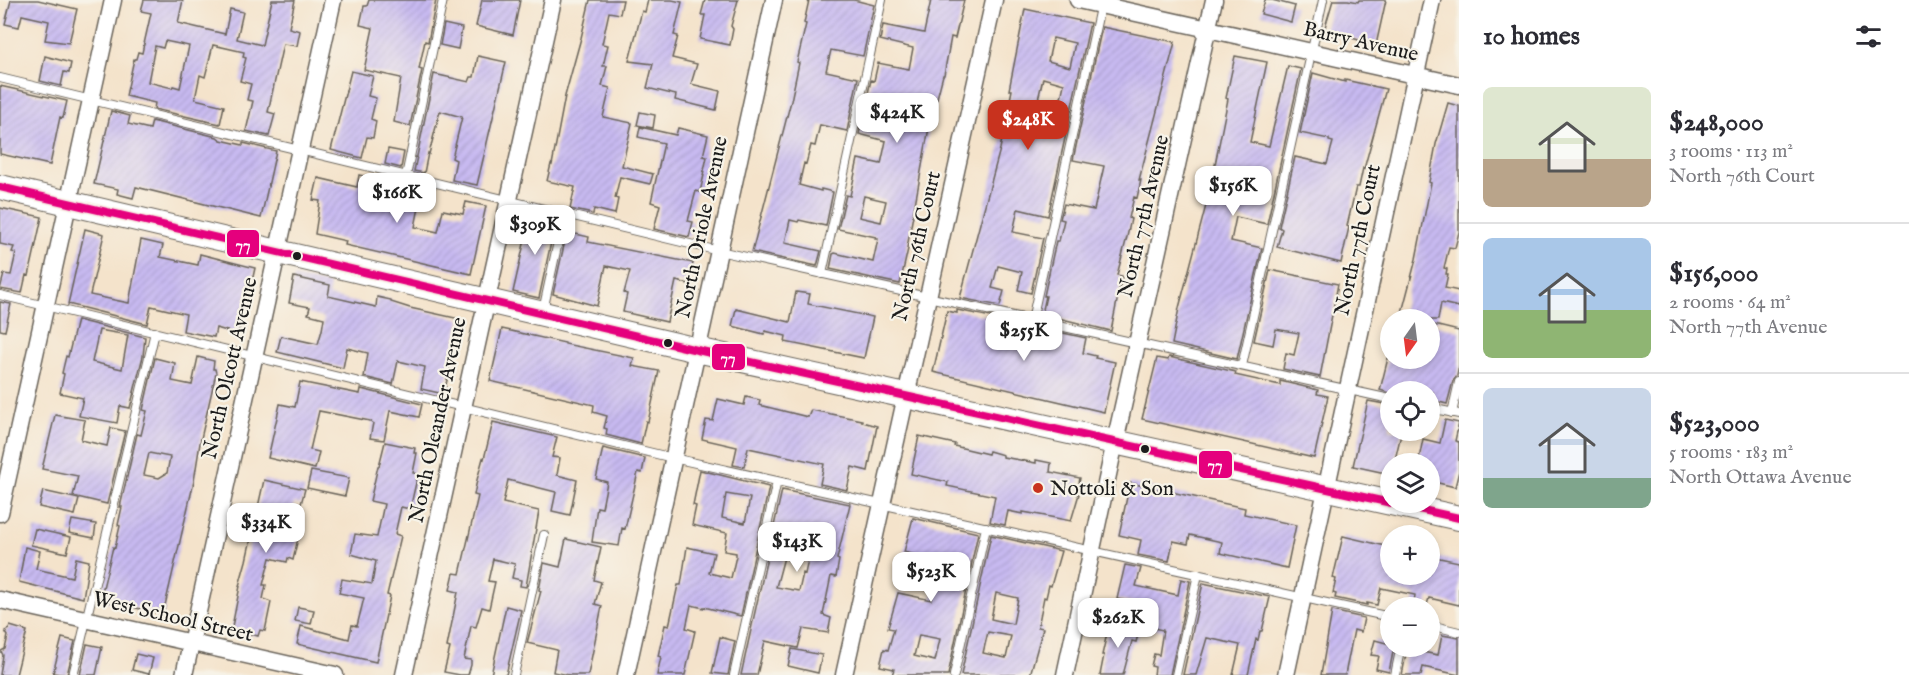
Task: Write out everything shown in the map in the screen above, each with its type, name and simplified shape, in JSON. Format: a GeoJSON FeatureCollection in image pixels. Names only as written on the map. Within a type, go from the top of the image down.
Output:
{"type":"FeatureCollection","features":[{"type":"Feature","properties":{"kind":"main road"},"geometry":{"type":"LineString","coordinates":[[0,187],[697,350],[1459,518]]}},
{"type":"Feature","properties":{"kind":"street"},"geometry":{"type":"LineString","coordinates":[[0,513],[113,0]]}},
{"type":"Feature","properties":{"kind":"street","name":"North Olcott Avenue"},"geometry":{"type":"LineString","coordinates":[[184,675],[333,0]]}},
{"type":"Feature","properties":{"kind":"street","name":"North Oleander Avenue"},"geometry":{"type":"LineString","coordinates":[[404,675],[553,0]]}},
{"type":"Feature","properties":{"kind":"street","name":"North Oriole Avenue"},"geometry":{"type":"LineString","coordinates":[[626,675],[774,0]]}},
{"type":"Feature","properties":{"kind":"street","name":"North 76th Court"},"geometry":{"type":"LineString","coordinates":[[844,675],[994,0]]}},
{"type":"Feature","properties":{"kind":"street","name":"Barry Avenue"},"geometry":{"type":"LineString","coordinates":[[1078,0],[1102,3],[1207,29],[1459,85]]}},
{"type":"Feature","properties":{"kind":"street","name":"North 77th Avenue"},"geometry":{"type":"LineString","coordinates":[[1065,675],[1214,0]]}},
{"type":"Feature","properties":{"kind":"street","name":"North 77th Court"},"geometry":{"type":"LineString","coordinates":[[1286,675],[1432,0]]}},
{"type":"Feature","properties":{"kind":"street","name":"West School Street"},"geometry":{"type":"LineString","coordinates":[[0,600],[335,675]]}},
{"type":"Feature","properties":{"kind":"lane"},"geometry":{"type":"LineString","coordinates":[[406,176],[443,0]]}},
{"type":"Feature","properties":{"kind":"lane"},"geometry":{"type":"LineString","coordinates":[[822,274],[882,0]]}},
{"type":"Feature","properties":{"kind":"lane"},"geometry":{"type":"LineString","coordinates":[[1242,366],[1323,0]]}},
{"type":"Feature","properties":{"kind":"lane"},"geometry":{"type":"LineString","coordinates":[[1032,320],[1102,3]]}},
{"type":"Feature","properties":{"kind":"lane"},"geometry":{"type":"LineString","coordinates":[[0,78],[719,251],[1380,397]]}},
{"type":"Feature","properties":{"kind":"lane"},"geometry":{"type":"LineString","coordinates":[[543,314],[564,214]]}},
{"type":"Feature","properties":{"kind":"lane"},"geometry":{"type":"LineString","coordinates":[[0,295],[673,458],[1380,615]]}},
{"type":"Feature","properties":{"kind":"lane"},"geometry":{"type":"LineString","coordinates":[[73,675],[155,332]]}},
{"type":"Feature","properties":{"kind":"lane"},"geometry":{"type":"LineString","coordinates":[[1440,410],[1456,414],[1459,382]]}},
{"type":"Feature","properties":{"kind":"lane"},"geometry":{"type":"LineString","coordinates":[[734,675],[777,481]]}},
{"type":"Feature","properties":{"kind":"lane"},"geometry":{"type":"LineString","coordinates":[[954,675],[987,527]]}},
{"type":"Feature","properties":{"kind":"lane"},"geometry":{"type":"LineString","coordinates":[[514,675],[544,535]]}},
{"type":"Feature","properties":{"kind":"lane"},"geometry":{"type":"LineString","coordinates":[[1176,675],[1198,574]]}},
{"type":"Feature","properties":{"kind":"lane"},"geometry":{"type":"LineString","coordinates":[[1440,627],[1459,632]]}},
{"type":"Feature","properties":{"kind":"lane"},"geometry":{"type":"LineString","coordinates":[[1395,675],[1399,657]]}},
{"type":"Feature","properties":{"kind":"building"},"geometry":{"type":"Polygon","coordinates":[[[11,0],[38,0],[77,9],[69,43],[45,40],[49,21],[22,15],[19,27],[5,24],[11,0]]]}},
{"type":"Feature","properties":{"kind":"building"},"geometry":{"type":"Polygon","coordinates":[[[144,0],[183,0],[178,23],[225,34],[230,9],[243,12],[237,39],[262,45],[272,0],[295,0],[289,28],[300,31],[297,46],[283,44],[268,112],[275,114],[269,136],[246,131],[253,101],[247,100],[251,84],[240,81],[246,58],[243,57],[244,52],[213,45],[205,77],[200,75],[195,99],[224,106],[220,124],[154,109],[155,103],[126,96],[134,59],[138,52],[142,53],[151,13],[141,11],[144,0]],[[165,41],[163,48],[155,46],[148,82],[180,88],[189,46],[165,41]]]}},
{"type":"Feature","properties":{"kind":"building"},"geometry":{"type":"Polygon","coordinates":[[[369,0],[436,0],[428,42],[425,41],[419,69],[422,70],[410,126],[394,122],[401,78],[364,70],[373,28],[360,25],[364,6],[367,6],[369,0]]]}},
{"type":"Feature","properties":{"kind":"building"},"geometry":{"type":"Polygon","coordinates":[[[482,0],[520,0],[513,35],[476,26],[482,0]]]}},
{"type":"Feature","properties":{"kind":"building"},"geometry":{"type":"Polygon","coordinates":[[[590,0],[623,0],[620,14],[609,12],[602,44],[608,45],[603,66],[607,66],[602,86],[610,88],[603,117],[632,123],[622,166],[653,174],[650,184],[620,177],[615,198],[618,199],[615,214],[594,209],[593,214],[570,209],[575,187],[547,181],[565,96],[590,0]]]}},
{"type":"Feature","properties":{"kind":"building"},"geometry":{"type":"Polygon","coordinates":[[[648,0],[682,2],[674,35],[678,36],[672,58],[697,64],[691,84],[720,91],[716,110],[675,100],[676,95],[647,88],[653,64],[629,61],[642,11],[645,12],[648,0]]]}},
{"type":"Feature","properties":{"kind":"building"},"geometry":{"type":"Polygon","coordinates":[[[705,0],[738,0],[731,26],[733,29],[730,45],[700,39],[705,15],[701,15],[705,0]]]}},
{"type":"Feature","properties":{"kind":"building"},"geometry":{"type":"Polygon","coordinates":[[[809,0],[854,0],[874,5],[863,56],[831,50],[826,71],[858,78],[847,131],[820,125],[815,146],[811,145],[806,164],[804,163],[799,185],[833,192],[826,226],[790,220],[785,243],[821,251],[817,266],[752,252],[791,101],[809,0]]]}},
{"type":"Feature","properties":{"kind":"building"},"geometry":{"type":"Polygon","coordinates":[[[931,0],[964,0],[955,38],[951,37],[944,75],[928,133],[900,284],[830,269],[835,253],[873,262],[878,239],[838,229],[846,195],[850,196],[858,159],[881,164],[886,141],[859,134],[871,80],[874,81],[878,63],[909,69],[913,48],[880,40],[883,25],[924,33],[931,0]],[[864,196],[859,217],[881,222],[886,201],[864,196]]]}},
{"type":"Feature","properties":{"kind":"building"},"geometry":{"type":"Polygon","coordinates":[[[1265,0],[1295,6],[1291,22],[1261,14],[1265,0]]]}},
{"type":"Feature","properties":{"kind":"building"},"geometry":{"type":"Polygon","coordinates":[[[1333,0],[1358,2],[1359,0],[1386,0],[1376,45],[1338,34],[1337,37],[1323,34],[1333,0]]]}},
{"type":"Feature","properties":{"kind":"building"},"geometry":{"type":"Polygon","coordinates":[[[1025,9],[1090,23],[1048,216],[1018,209],[1013,232],[1043,238],[1031,293],[1018,290],[1022,272],[998,266],[992,288],[1004,291],[1000,306],[960,298],[1000,149],[1012,90],[1009,90],[1025,9]],[[1053,38],[1048,61],[1070,67],[1075,43],[1053,38]],[[1043,78],[1034,117],[1056,122],[1064,84],[1043,78]]]}},
{"type":"Feature","properties":{"kind":"building"},"geometry":{"type":"Polygon","coordinates":[[[444,24],[462,28],[458,49],[440,45],[444,24]]]}},
{"type":"Feature","properties":{"kind":"building"},"geometry":{"type":"Polygon","coordinates":[[[1102,27],[1175,42],[1139,180],[1141,180],[1137,198],[1134,197],[1129,218],[1131,219],[1117,275],[1122,276],[1111,331],[1042,314],[1056,241],[1059,241],[1064,220],[1060,219],[1064,204],[1094,210],[1104,166],[1073,160],[1102,27]]]}},
{"type":"Feature","properties":{"kind":"building"},"geometry":{"type":"Polygon","coordinates":[[[45,56],[71,63],[69,73],[64,72],[61,86],[40,81],[45,56]]]}},
{"type":"Feature","properties":{"kind":"building"},"geometry":{"type":"Polygon","coordinates":[[[478,56],[506,62],[477,185],[452,180],[456,160],[452,158],[462,117],[440,111],[424,173],[414,171],[434,74],[469,82],[471,77],[474,77],[478,56]]]}},
{"type":"Feature","properties":{"kind":"building"},"geometry":{"type":"Polygon","coordinates":[[[1235,56],[1267,62],[1250,142],[1269,146],[1288,66],[1301,69],[1267,224],[1236,217],[1231,241],[1262,248],[1237,359],[1172,344],[1179,308],[1214,175],[1235,56]]]}},
{"type":"Feature","properties":{"kind":"building"},"geometry":{"type":"Polygon","coordinates":[[[351,71],[373,76],[368,96],[376,98],[371,119],[376,121],[373,138],[367,137],[362,158],[331,150],[351,71]]]}},
{"type":"Feature","properties":{"kind":"building"},"geometry":{"type":"Polygon","coordinates":[[[1313,73],[1345,82],[1345,80],[1386,89],[1359,187],[1356,187],[1341,263],[1277,247],[1282,229],[1279,227],[1295,157],[1327,164],[1333,142],[1329,139],[1300,133],[1313,73]]]}},
{"type":"Feature","properties":{"kind":"building"},"geometry":{"type":"Polygon","coordinates":[[[0,86],[67,101],[63,118],[60,117],[50,165],[0,154],[0,86]]]}},
{"type":"Feature","properties":{"kind":"building"},"geometry":{"type":"Polygon","coordinates":[[[1448,103],[1459,106],[1459,232],[1455,248],[1449,247],[1444,268],[1447,269],[1446,274],[1448,274],[1445,288],[1459,291],[1459,307],[1441,303],[1440,309],[1403,309],[1416,259],[1436,144],[1448,103]]]}},
{"type":"Feature","properties":{"kind":"building"},"geometry":{"type":"Polygon","coordinates":[[[111,111],[130,116],[128,124],[150,129],[152,121],[217,137],[221,140],[276,151],[261,218],[136,187],[133,198],[117,194],[118,189],[94,184],[111,111]]]}},
{"type":"Feature","properties":{"kind":"building"},"geometry":{"type":"Polygon","coordinates":[[[640,112],[655,115],[653,128],[637,125],[640,112]]]}},
{"type":"Feature","properties":{"kind":"building"},"geometry":{"type":"Polygon","coordinates":[[[640,127],[676,135],[678,128],[708,135],[703,156],[707,157],[704,175],[700,192],[696,191],[688,221],[693,222],[689,237],[654,229],[660,205],[651,202],[664,143],[638,137],[640,127]]]}},
{"type":"Feature","properties":{"kind":"building"},"geometry":{"type":"Polygon","coordinates":[[[388,149],[404,152],[401,168],[385,164],[388,149]]]}},
{"type":"Feature","properties":{"kind":"building"},"geometry":{"type":"Polygon","coordinates":[[[359,175],[374,178],[372,186],[409,194],[411,183],[423,188],[415,227],[438,232],[443,210],[463,214],[466,202],[486,206],[471,274],[345,245],[346,241],[315,234],[320,201],[313,200],[318,178],[357,187],[359,175]]]}},
{"type":"Feature","properties":{"kind":"building"},"geometry":{"type":"Polygon","coordinates":[[[0,208],[42,217],[29,276],[26,275],[22,293],[0,289],[4,274],[11,275],[16,253],[12,252],[14,247],[0,244],[0,208]]]}},
{"type":"Feature","properties":{"kind":"building"},"geometry":{"type":"Polygon","coordinates":[[[531,213],[556,219],[539,298],[513,292],[531,213]]]}},
{"type":"Feature","properties":{"kind":"building"},"geometry":{"type":"Polygon","coordinates":[[[85,229],[104,234],[90,295],[129,303],[141,240],[163,245],[160,257],[198,265],[200,254],[255,268],[238,334],[216,328],[214,337],[183,331],[186,314],[151,306],[147,324],[68,304],[85,229]]]}},
{"type":"Feature","properties":{"kind":"building"},"geometry":{"type":"Polygon","coordinates":[[[567,232],[589,237],[588,242],[693,263],[689,284],[676,281],[667,322],[623,312],[627,294],[624,293],[630,271],[606,266],[597,306],[553,294],[567,232]]]}},
{"type":"Feature","properties":{"kind":"building"},"geometry":{"type":"Polygon","coordinates":[[[1270,270],[1338,284],[1320,377],[1283,369],[1286,353],[1294,355],[1299,333],[1276,329],[1273,345],[1254,341],[1270,270]]]}},
{"type":"Feature","properties":{"kind":"building"},"geometry":{"type":"Polygon","coordinates":[[[294,277],[330,285],[328,296],[376,307],[377,297],[410,308],[460,319],[444,394],[421,389],[425,367],[398,361],[393,384],[364,377],[368,353],[347,348],[343,368],[277,352],[281,336],[318,344],[322,330],[324,318],[308,314],[310,307],[289,303],[294,277]]]}},
{"type":"Feature","properties":{"kind":"building"},"geometry":{"type":"Polygon","coordinates":[[[796,292],[810,294],[808,304],[873,317],[864,358],[785,342],[786,336],[765,331],[764,334],[732,326],[736,309],[790,322],[796,292]]]}},
{"type":"Feature","properties":{"kind":"building"},"geometry":{"type":"Polygon","coordinates":[[[0,302],[11,304],[5,331],[0,330],[0,302]]]}},
{"type":"Feature","properties":{"kind":"building"},"geometry":{"type":"Polygon","coordinates":[[[957,310],[991,317],[987,332],[1021,340],[1023,332],[1038,336],[1040,328],[1086,338],[1083,353],[1115,362],[1104,412],[933,372],[947,311],[957,313],[957,310]]]}},
{"type":"Feature","properties":{"kind":"building"},"geometry":{"type":"Polygon","coordinates":[[[77,320],[145,337],[143,356],[130,408],[120,406],[117,423],[79,416],[83,398],[60,393],[64,374],[62,373],[66,356],[68,357],[77,320]],[[99,330],[92,362],[122,369],[128,335],[99,330]]]}},
{"type":"Feature","properties":{"kind":"building"},"geometry":{"type":"Polygon","coordinates":[[[1440,326],[1459,331],[1459,366],[1447,404],[1440,402],[1440,381],[1382,381],[1385,369],[1440,369],[1440,326]]]}},
{"type":"Feature","properties":{"kind":"building"},"geometry":{"type":"Polygon","coordinates":[[[502,329],[634,358],[632,366],[659,371],[641,444],[606,435],[607,429],[604,428],[607,416],[593,412],[594,405],[490,381],[502,329]]]}},
{"type":"Feature","properties":{"kind":"building"},"geometry":{"type":"Polygon","coordinates":[[[198,357],[214,361],[213,369],[216,373],[163,614],[100,600],[120,526],[118,525],[122,507],[120,507],[137,434],[141,435],[147,411],[143,410],[155,358],[175,363],[172,381],[192,385],[198,357]],[[149,453],[144,475],[159,478],[167,473],[170,457],[149,453]]]}},
{"type":"Feature","properties":{"kind":"building"},"geometry":{"type":"Polygon","coordinates":[[[1169,357],[1236,372],[1235,375],[1280,385],[1280,381],[1318,390],[1317,394],[1328,396],[1314,458],[1142,419],[1157,358],[1168,360],[1169,357]]]}},
{"type":"Feature","properties":{"kind":"building"},"geometry":{"type":"Polygon","coordinates":[[[300,382],[360,394],[361,389],[422,404],[419,417],[390,411],[384,440],[370,438],[373,423],[370,421],[319,411],[310,450],[319,452],[315,469],[268,458],[280,404],[295,407],[300,382]]]}},
{"type":"Feature","properties":{"kind":"building"},"geometry":{"type":"Polygon","coordinates":[[[746,397],[760,400],[759,405],[808,417],[811,410],[862,420],[862,422],[877,426],[868,471],[852,467],[847,490],[820,484],[824,464],[748,448],[744,467],[733,465],[737,447],[702,439],[706,420],[713,421],[718,399],[744,405],[746,397]]]}},
{"type":"Feature","properties":{"kind":"building"},"geometry":{"type":"Polygon","coordinates":[[[1368,401],[1380,403],[1380,441],[1399,441],[1397,453],[1380,453],[1380,472],[1353,466],[1368,401]]]}},
{"type":"Feature","properties":{"kind":"building"},"geometry":{"type":"Polygon","coordinates":[[[55,415],[85,420],[81,440],[107,446],[111,428],[125,431],[107,504],[73,496],[78,476],[42,469],[55,415]]]}},
{"type":"Feature","properties":{"kind":"building"},"geometry":{"type":"Polygon","coordinates":[[[1445,420],[1459,423],[1455,441],[1459,442],[1459,471],[1455,487],[1440,483],[1440,453],[1420,453],[1423,441],[1440,443],[1445,420]]]}},
{"type":"Feature","properties":{"kind":"building"},"geometry":{"type":"Polygon","coordinates":[[[493,422],[557,437],[552,457],[560,458],[557,475],[577,480],[570,515],[552,511],[556,492],[508,480],[503,503],[539,511],[526,587],[520,586],[521,580],[512,578],[515,564],[493,559],[488,581],[495,582],[489,609],[482,607],[476,627],[471,626],[464,659],[471,660],[471,665],[468,675],[460,675],[444,672],[458,592],[450,590],[454,573],[460,574],[478,496],[474,495],[477,480],[493,422]]]}},
{"type":"Feature","properties":{"kind":"building"},"geometry":{"type":"Polygon","coordinates":[[[919,436],[988,454],[989,451],[1003,455],[1003,457],[1036,463],[1036,460],[1051,463],[1050,472],[1080,478],[1077,494],[1079,494],[1071,521],[1008,511],[1005,525],[990,522],[995,496],[947,486],[948,482],[911,474],[919,436]]]}},
{"type":"Feature","properties":{"kind":"building"},"geometry":{"type":"Polygon","coordinates":[[[385,442],[415,448],[414,453],[417,453],[413,473],[418,474],[410,509],[401,507],[395,534],[401,536],[387,595],[390,596],[376,662],[297,644],[301,626],[349,639],[352,625],[357,626],[364,598],[339,593],[342,579],[372,584],[376,561],[351,554],[355,534],[377,537],[384,504],[370,501],[385,442]]]}},
{"type":"Feature","properties":{"kind":"building"},"geometry":{"type":"Polygon","coordinates":[[[603,448],[645,458],[642,473],[638,472],[619,546],[592,542],[597,507],[602,508],[607,482],[596,479],[603,448]]]}},
{"type":"Feature","properties":{"kind":"building"},"geometry":{"type":"Polygon","coordinates":[[[700,470],[769,487],[741,616],[691,605],[686,628],[695,631],[685,675],[657,675],[661,657],[658,656],[665,625],[669,626],[678,585],[681,585],[687,547],[714,553],[709,573],[731,578],[736,556],[736,553],[724,551],[727,533],[692,525],[696,506],[693,505],[700,470]],[[726,494],[722,518],[745,523],[750,498],[726,494]]]}},
{"type":"Feature","properties":{"kind":"building"},"geometry":{"type":"Polygon","coordinates":[[[311,471],[349,478],[345,496],[307,488],[311,471]]]}},
{"type":"Feature","properties":{"kind":"building"},"geometry":{"type":"Polygon","coordinates":[[[264,480],[305,489],[301,504],[294,503],[289,525],[295,526],[294,532],[299,534],[293,560],[288,558],[287,562],[270,558],[263,585],[266,585],[263,599],[271,602],[265,631],[260,630],[258,636],[243,632],[242,635],[231,632],[239,586],[264,480]]]}},
{"type":"Feature","properties":{"kind":"building"},"geometry":{"type":"Polygon","coordinates":[[[1130,483],[1245,508],[1244,514],[1296,525],[1287,568],[1220,553],[1222,542],[1190,535],[1188,544],[1173,541],[1169,561],[1138,555],[1141,540],[1119,535],[1130,483]]]}},
{"type":"Feature","properties":{"kind":"building"},"geometry":{"type":"Polygon","coordinates":[[[782,490],[850,504],[837,559],[839,560],[836,577],[831,576],[823,615],[831,618],[828,633],[803,629],[798,648],[765,641],[757,675],[741,675],[782,490]],[[787,546],[776,587],[799,591],[810,551],[787,546]]]}},
{"type":"Feature","properties":{"kind":"building"},"geometry":{"type":"Polygon","coordinates":[[[43,491],[79,499],[75,515],[39,507],[43,491]]]}},
{"type":"Feature","properties":{"kind":"building"},"geometry":{"type":"Polygon","coordinates":[[[913,518],[978,533],[948,675],[892,675],[894,669],[880,666],[884,649],[888,650],[894,629],[888,628],[898,593],[931,600],[936,586],[940,561],[904,552],[913,518]],[[919,635],[914,656],[935,661],[940,639],[919,635]]]}},
{"type":"Feature","properties":{"kind":"building"},"geometry":{"type":"Polygon","coordinates":[[[72,520],[96,524],[94,538],[69,533],[72,520]]]}},
{"type":"Feature","properties":{"kind":"building"},"geometry":{"type":"Polygon","coordinates":[[[35,529],[71,537],[67,553],[31,545],[35,529]]]}},
{"type":"Feature","properties":{"kind":"building"},"geometry":{"type":"Polygon","coordinates":[[[991,535],[1061,551],[1051,586],[1049,585],[1046,598],[1044,597],[1038,627],[1043,628],[1030,675],[961,675],[991,535]],[[996,593],[991,619],[1013,624],[1018,598],[996,593]],[[988,632],[983,653],[1006,658],[1011,636],[988,632]]]}},
{"type":"Feature","properties":{"kind":"building"},"geometry":{"type":"Polygon","coordinates":[[[1343,536],[1380,545],[1380,585],[1440,585],[1440,558],[1459,562],[1459,605],[1440,601],[1440,597],[1415,597],[1415,595],[1381,588],[1377,605],[1367,603],[1367,605],[1335,598],[1336,594],[1333,593],[1336,579],[1333,578],[1343,536]]]}},
{"type":"Feature","properties":{"kind":"building"},"geometry":{"type":"Polygon","coordinates":[[[566,539],[601,547],[594,580],[601,582],[595,604],[602,606],[588,675],[553,672],[557,650],[527,643],[541,591],[539,590],[544,563],[560,567],[566,539]]]}},
{"type":"Feature","properties":{"kind":"building"},"geometry":{"type":"Polygon","coordinates":[[[25,547],[40,551],[36,569],[72,577],[76,558],[89,561],[83,598],[19,582],[25,547]]]}},
{"type":"Feature","properties":{"kind":"building"},"geometry":{"type":"Polygon","coordinates":[[[1125,565],[1141,568],[1136,586],[1178,595],[1181,579],[1190,581],[1170,675],[1154,675],[1155,667],[1151,666],[1154,654],[1159,655],[1163,630],[1148,627],[1152,607],[1117,599],[1125,565]]]}},
{"type":"Feature","properties":{"kind":"building"},"geometry":{"type":"Polygon","coordinates":[[[1203,583],[1270,597],[1262,631],[1260,631],[1258,640],[1256,639],[1248,675],[1233,675],[1240,645],[1207,638],[1196,675],[1183,675],[1203,583]]]}},
{"type":"Feature","properties":{"kind":"building"},"geometry":{"type":"Polygon","coordinates":[[[506,606],[521,610],[506,675],[491,675],[506,606]]]}},
{"type":"Feature","properties":{"kind":"building"},"geometry":{"type":"Polygon","coordinates":[[[298,607],[314,610],[311,624],[295,621],[298,607]]]}},
{"type":"Feature","properties":{"kind":"building"},"geometry":{"type":"Polygon","coordinates":[[[1332,611],[1364,618],[1361,632],[1354,630],[1345,675],[1321,675],[1332,611]]]}},
{"type":"Feature","properties":{"kind":"building"},"geometry":{"type":"Polygon","coordinates":[[[1114,622],[1140,628],[1136,642],[1132,641],[1123,675],[1100,675],[1108,629],[1112,630],[1114,622]]]}},
{"type":"Feature","properties":{"kind":"building"},"geometry":{"type":"Polygon","coordinates":[[[10,626],[27,631],[16,675],[0,675],[3,655],[1,651],[5,649],[8,636],[5,631],[10,626]]]}},
{"type":"Feature","properties":{"kind":"building"},"geometry":{"type":"Polygon","coordinates":[[[1442,635],[1459,638],[1459,675],[1423,667],[1421,675],[1402,675],[1405,657],[1440,657],[1442,635]]]}},
{"type":"Feature","properties":{"kind":"building"},"geometry":{"type":"Polygon","coordinates":[[[720,637],[735,641],[728,675],[712,673],[720,637]]]}},
{"type":"Feature","properties":{"kind":"building"},"geometry":{"type":"Polygon","coordinates":[[[62,638],[75,641],[67,675],[53,673],[62,638]]]}},
{"type":"Feature","properties":{"kind":"building"},"geometry":{"type":"Polygon","coordinates":[[[1375,640],[1380,641],[1380,657],[1392,657],[1389,672],[1376,669],[1379,656],[1371,655],[1375,640]]]}},
{"type":"Feature","properties":{"kind":"building"},"geometry":{"type":"Polygon","coordinates":[[[87,644],[102,647],[96,675],[80,675],[87,644]]]}},
{"type":"Feature","properties":{"kind":"building"},"geometry":{"type":"Polygon","coordinates":[[[792,649],[822,655],[818,673],[788,666],[792,649]]]}},
{"type":"Feature","properties":{"kind":"building"},"geometry":{"type":"Polygon","coordinates":[[[136,654],[153,658],[149,674],[132,670],[136,654]]]}},
{"type":"Feature","properties":{"kind":"transit line","name":"77"},"geometry":{"type":"LineString","coordinates":[[0,187],[697,350],[1459,518]]}},
{"type":"Feature","properties":{"kind":"place","name":"Nottoli & Son"},"geometry":{"type":"Point","coordinates":[1038,488]}}]}
